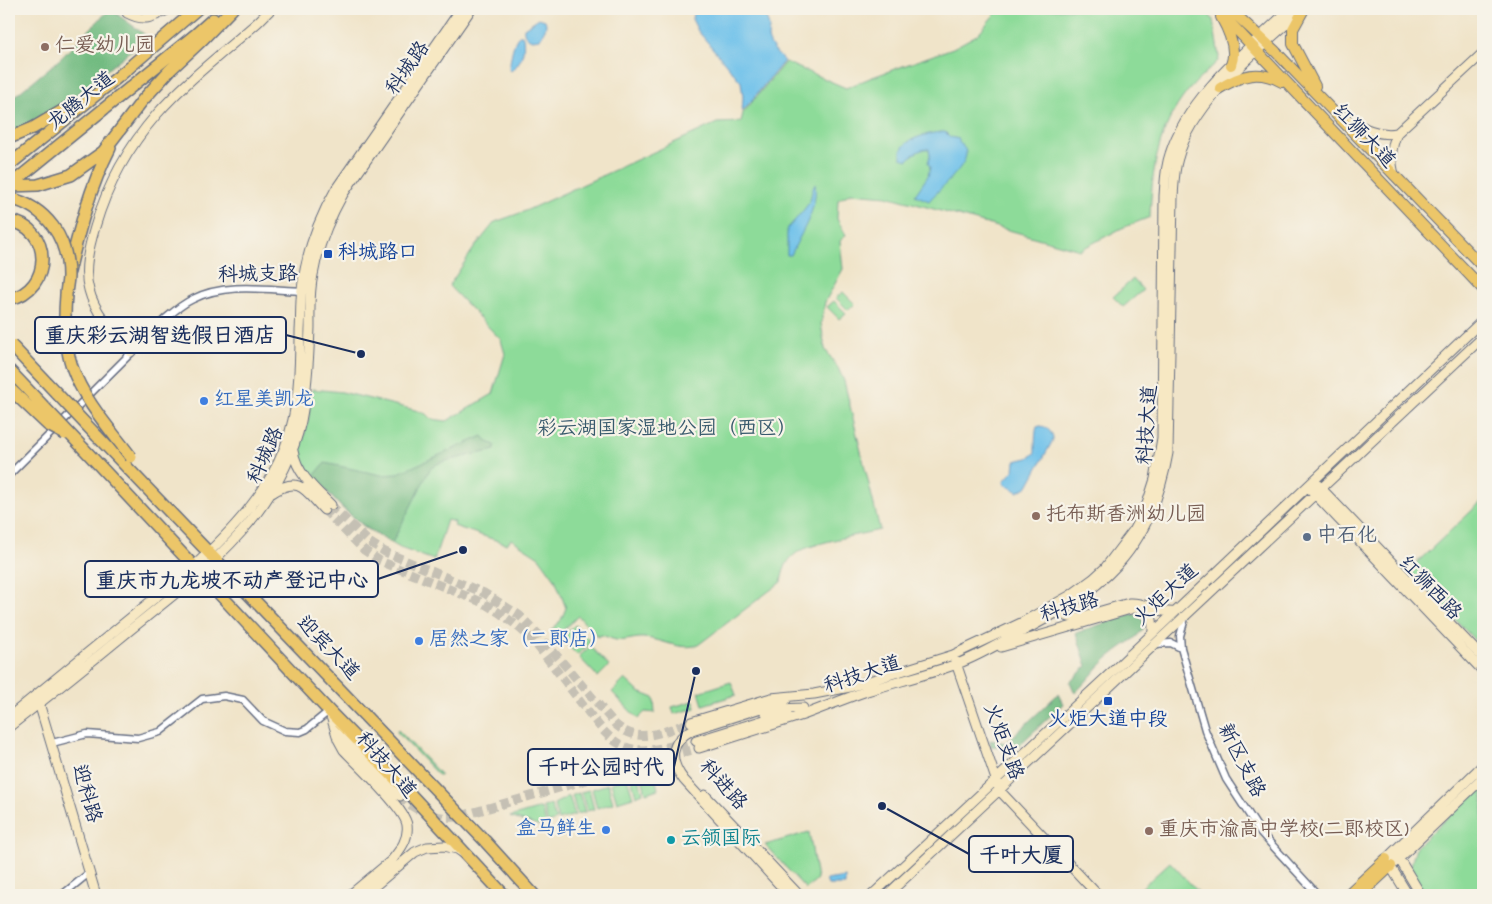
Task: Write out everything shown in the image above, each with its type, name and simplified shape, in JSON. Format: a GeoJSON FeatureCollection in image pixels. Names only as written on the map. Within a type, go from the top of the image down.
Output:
{"type":"FeatureCollection","features":[{"type":"Feature","properties":{"kind":"highway","name":"龙腾大道"},"geometry":{"type":"LineString","coordinates":[[9,165],[118,77],[197,9]]}},
{"type":"Feature","properties":{"kind":"highway","name":"龙腾大道"},"geometry":{"type":"LineString","coordinates":[[9,186],[195,36],[224,9]]}},
{"type":"Feature","properties":{"kind":"highway"},"geometry":{"type":"LineString","coordinates":[[9,186],[38,185],[71,174],[103,152],[142,101],[164,76],[232,9]]}},
{"type":"Feature","properties":{"kind":"highway"},"geometry":{"type":"LineString","coordinates":[[9,138],[49,120],[118,77]]}},
{"type":"Feature","properties":{"kind":"highway"},"geometry":{"type":"LineString","coordinates":[[120,129],[97,176],[79,228],[68,276],[64,316],[66,345],[72,367],[82,388],[131,457],[156,498]]}},
{"type":"Feature","properties":{"kind":"highway"},"geometry":{"type":"LineString","coordinates":[[9,198],[30,205],[42,213],[51,223],[65,248],[68,276]]}},
{"type":"Feature","properties":{"kind":"highway"},"geometry":{"type":"LineString","coordinates":[[9,220],[23,226],[31,233],[38,242],[42,252],[41,272],[36,282],[18,297],[9,299]]}},
{"type":"Feature","properties":{"kind":"highway","name":"迎宾大道"},"geometry":{"type":"LineString","coordinates":[[10,344],[485,841],[534,895]]}},
{"type":"Feature","properties":{"kind":"highway","name":"迎宾大道"},"geometry":{"type":"LineString","coordinates":[[9,370],[504,895]]}},
{"type":"Feature","properties":{"kind":"highway"},"geometry":{"type":"LineString","coordinates":[[9,388],[48,425],[74,438]]}},
{"type":"Feature","properties":{"kind":"highway"},"geometry":{"type":"LineString","coordinates":[[229,603],[224,590],[231,585],[267,619],[283,630]]}},
{"type":"Feature","properties":{"kind":"main road"},"geometry":{"type":"LineString","coordinates":[[124,11],[144,15],[158,9]]}},
{"type":"Feature","properties":{"kind":"main road"},"geometry":{"type":"LineString","coordinates":[[124,11],[143,19],[156,16],[169,9]]}},
{"type":"Feature","properties":{"kind":"main road"},"geometry":{"type":"LineString","coordinates":[[131,352],[98,312],[89,292],[87,282],[90,246],[105,198],[128,154],[157,114],[271,9]]}},
{"type":"Feature","properties":{"kind":"main road","name":"科城路"},"geometry":{"type":"LineString","coordinates":[[212,556],[258,497],[275,469],[286,445],[293,419],[300,364],[307,256],[326,206],[461,9]]}},
{"type":"Feature","properties":{"kind":"main road","name":"科城路"},"geometry":{"type":"LineString","coordinates":[[9,727],[39,704],[240,534],[270,494],[293,451],[301,421],[309,364],[306,291],[334,211],[343,194],[471,9]]}},
{"type":"Feature","properties":{"kind":"main road"},"geometry":{"type":"LineString","coordinates":[[1216,9],[1228,31],[1234,55],[1231,65]]}},
{"type":"Feature","properties":{"kind":"main road","name":"红狮大道"},"geometry":{"type":"LineString","coordinates":[[1216,9],[1483,289]]}},
{"type":"Feature","properties":{"kind":"main road","name":"红狮大道"},"geometry":{"type":"LineString","coordinates":[[1230,9],[1321,98],[1483,267]]}},
{"type":"Feature","properties":{"kind":"main road"},"geometry":{"type":"LineString","coordinates":[[1263,40],[1290,9]]}},
{"type":"Feature","properties":{"kind":"main road"},"geometry":{"type":"LineString","coordinates":[[1254,48],[1304,9]]}},
{"type":"Feature","properties":{"kind":"main road"},"geometry":{"type":"LineString","coordinates":[[1304,9],[1293,29],[1293,44],[1321,98]]}},
{"type":"Feature","properties":{"kind":"main road","name":"科技大道"},"geometry":{"type":"LineString","coordinates":[[691,722],[765,699],[850,688],[953,655],[1042,612],[1083,587],[1105,568],[1141,518],[1152,492],[1159,465],[1162,438],[1165,174],[1169,156],[1174,141],[1198,100],[1231,65],[1254,48]]}},
{"type":"Feature","properties":{"kind":"main road","name":"科技大道"},"geometry":{"type":"LineString","coordinates":[[803,708],[698,745],[805,714],[866,692],[956,664],[1057,613],[1082,597],[1110,574],[1131,549],[1147,520],[1162,481],[1168,453],[1174,176],[1178,157],[1194,121],[1254,48]]}},
{"type":"Feature","properties":{"kind":"main road"},"geometry":{"type":"LineString","coordinates":[[1394,175],[1391,150],[1397,133],[1483,53]]}},
{"type":"Feature","properties":{"kind":"main road"},"geometry":{"type":"LineString","coordinates":[[1220,88],[1239,77],[1261,74],[1274,78],[1292,88]]}},
{"type":"Feature","properties":{"kind":"main road"},"geometry":{"type":"LineString","coordinates":[[1334,112],[1370,131],[1388,135],[1397,133]]}},
{"type":"Feature","properties":{"kind":"main road","name":"火炬大道"},"geometry":{"type":"LineString","coordinates":[[872,895],[996,781],[1483,320]]}},
{"type":"Feature","properties":{"kind":"main road","name":"火炬大道"},"geometry":{"type":"LineString","coordinates":[[887,895],[1483,337]]}},
{"type":"Feature","properties":{"kind":"main road"},"geometry":{"type":"LineString","coordinates":[[270,494],[286,485],[296,485],[327,507],[300,471],[293,451]]}},
{"type":"Feature","properties":{"kind":"main road","name":"红狮西路"},"geometry":{"type":"LineString","coordinates":[[1311,484],[1483,671]]}},
{"type":"Feature","properties":{"kind":"main road","name":"红狮西路"},"geometry":{"type":"LineString","coordinates":[[1318,492],[1483,658]]}},
{"type":"Feature","properties":{"kind":"main road","name":"科城路"},"geometry":{"type":"LineString","coordinates":[[9,717],[197,569]]}},
{"type":"Feature","properties":{"kind":"main road"},"geometry":{"type":"LineString","coordinates":[[1082,597],[1075,604],[1072,611],[1075,616],[1084,616]]}},
{"type":"Feature","properties":{"kind":"main road","name":"科技路"},"geometry":{"type":"LineString","coordinates":[[1042,612],[1057,613],[1073,618],[1136,602],[1166,612],[1175,612]]}},
{"type":"Feature","properties":{"kind":"main road","name":"科技路"},"geometry":{"type":"LineString","coordinates":[[979,653],[1134,608],[1141,608],[1150,614],[1153,633]]}},
{"type":"Feature","properties":{"kind":"main road","name":"火炬支路"},"geometry":{"type":"LineString","coordinates":[[953,655],[1000,791],[1098,895]]}},
{"type":"Feature","properties":{"kind":"main road"},"geometry":{"type":"LineString","coordinates":[[803,708],[866,692]]}},
{"type":"Feature","properties":{"kind":"main road"},"geometry":{"type":"LineString","coordinates":[[789,895],[684,780],[676,766],[674,756],[676,744],[684,735],[692,730],[803,695]]}},
{"type":"Feature","properties":{"kind":"main road","name":"迎科路"},"geometry":{"type":"LineString","coordinates":[[39,704],[96,895]]}},
{"type":"Feature","properties":{"kind":"main road","name":"科进路"},"geometry":{"type":"LineString","coordinates":[[799,895],[688,776],[681,766],[679,750],[684,742],[694,734],[779,709],[803,708]]}},
{"type":"Feature","properties":{"kind":"main road","name":"科技大道"},"geometry":{"type":"LineString","coordinates":[[329,711],[340,744],[344,750],[396,805],[406,818],[407,825],[406,840],[398,853],[350,895]]}},
{"type":"Feature","properties":{"kind":"main road","name":"科技大道"},"geometry":{"type":"LineString","coordinates":[[334,727],[400,796]]}},
{"type":"Feature","properties":{"kind":"main road"},"geometry":{"type":"LineString","coordinates":[[1397,855],[1483,766]]}},
{"type":"Feature","properties":{"kind":"main road"},"geometry":{"type":"LineString","coordinates":[[1347,895],[1397,855],[1483,778]]}},
{"type":"Feature","properties":{"kind":"main road"},"geometry":{"type":"LineString","coordinates":[[364,895],[419,850],[428,847],[444,846],[457,849],[468,856]]}},
{"type":"Feature","properties":{"kind":"main road"},"geometry":{"type":"LineString","coordinates":[[1397,855],[1421,895]]}},
{"type":"Feature","properties":{"kind":"main road"},"geometry":{"type":"LineString","coordinates":[[1360,895],[1388,862]]}},
{"type":"Feature","properties":{"kind":"main road"},"geometry":{"type":"LineString","coordinates":[[1388,862],[1408,895]]}},
{"type":"Feature","properties":{"kind":"street","name":"科城支路"},"geometry":{"type":"LineString","coordinates":[[9,475],[131,352],[184,304],[216,291],[239,289],[306,291]]}},
{"type":"Feature","properties":{"kind":"street"},"geometry":{"type":"LineString","coordinates":[[1155,645],[1170,643],[1181,648],[1180,636],[1185,617]]}},
{"type":"Feature","properties":{"kind":"street","name":"新区支路"},"geometry":{"type":"LineString","coordinates":[[1181,648],[1205,730],[1226,779],[1261,833],[1318,895]]}},
{"type":"Feature","properties":{"kind":"street"},"geometry":{"type":"LineString","coordinates":[[52,743],[87,734],[138,738],[160,732],[202,699],[224,696],[243,700],[263,721],[285,731],[300,732],[307,729],[329,711]]}},
{"type":"Feature","properties":{"kind":"street"},"geometry":{"type":"LineString","coordinates":[[62,895],[89,873]]}},
{"type":"Feature","properties":{"kind":"green space"},"geometry":{"type":"Polygon","coordinates":[[[110,9],[148,37],[54,112],[9,135],[9,101],[60,59],[110,9]]]}},
{"type":"Feature","properties":{"kind":"green space","name":"彩云湖国家湿地公园（西区）"},"geometry":{"type":"Polygon","coordinates":[[[999,9],[1205,9],[1213,20],[1219,57],[1218,61],[1188,91],[1169,120],[1155,166],[1150,217],[1122,228],[1080,250],[887,196],[851,193],[838,200],[837,219],[846,235],[840,241],[843,269],[825,302],[821,323],[825,349],[844,381],[880,530],[834,540],[800,551],[786,564],[781,582],[698,645],[684,647],[644,638],[614,640],[601,635],[598,637],[578,616],[557,636],[551,630],[561,620],[566,608],[555,579],[539,557],[511,539],[507,544],[454,526],[455,522],[447,520],[434,560],[400,548],[366,528],[342,508],[301,464],[300,451],[308,421],[312,389],[342,392],[415,410],[426,414],[431,419],[447,421],[493,394],[505,354],[501,340],[449,286],[474,248],[495,222],[523,212],[717,123],[741,122],[743,113],[785,62],[846,88],[953,48],[977,35],[999,9]]]}},
{"type":"Feature","properties":{"kind":"green space"},"geometry":{"type":"Polygon","coordinates":[[[1133,279],[1143,290],[1123,307],[1113,297],[1133,279]]]}},
{"type":"Feature","properties":{"kind":"green space"},"geometry":{"type":"Polygon","coordinates":[[[843,292],[855,304],[848,310],[836,298],[843,292]]]}},
{"type":"Feature","properties":{"kind":"green space"},"geometry":{"type":"Polygon","coordinates":[[[834,301],[846,313],[839,319],[827,307],[834,301]]]}},
{"type":"Feature","properties":{"kind":"green space"},"geometry":{"type":"Polygon","coordinates":[[[483,436],[488,442],[495,445],[495,450],[445,461],[430,469],[392,543],[359,522],[313,477],[325,463],[381,475],[396,474],[483,436]]]}},
{"type":"Feature","properties":{"kind":"green space"},"geometry":{"type":"Polygon","coordinates":[[[1483,500],[1483,649],[1409,570],[1483,500]]]}},
{"type":"Feature","properties":{"kind":"green space"},"geometry":{"type":"Polygon","coordinates":[[[1131,614],[1142,618],[1144,623],[1143,629],[1103,663],[1075,693],[1070,682],[1087,666],[1076,633],[1131,614]]]}},
{"type":"Feature","properties":{"kind":"green space"},"geometry":{"type":"Polygon","coordinates":[[[575,625],[581,632],[579,634],[576,632],[573,636],[576,640],[583,634],[591,642],[577,655],[561,638],[575,625]]]}},
{"type":"Feature","properties":{"kind":"green space"},"geometry":{"type":"Polygon","coordinates":[[[590,646],[609,666],[598,677],[579,657],[590,646]]]}},
{"type":"Feature","properties":{"kind":"green space"},"geometry":{"type":"Polygon","coordinates":[[[625,679],[639,692],[654,698],[655,713],[645,712],[638,719],[612,692],[625,679]]]}},
{"type":"Feature","properties":{"kind":"green space"},"geometry":{"type":"Polygon","coordinates":[[[731,682],[736,695],[703,705],[699,692],[731,682]]]}},
{"type":"Feature","properties":{"kind":"green space"},"geometry":{"type":"Polygon","coordinates":[[[1058,694],[1063,704],[1014,750],[991,746],[990,740],[1006,743],[1058,694]]]}},
{"type":"Feature","properties":{"kind":"green space"},"geometry":{"type":"Polygon","coordinates":[[[694,701],[696,708],[674,714],[672,707],[694,701]]]}},
{"type":"Feature","properties":{"kind":"green space"},"geometry":{"type":"Polygon","coordinates":[[[398,730],[441,775],[439,776],[397,732],[398,730]]]}},
{"type":"Feature","properties":{"kind":"green space"},"geometry":{"type":"Polygon","coordinates":[[[653,770],[658,789],[646,793],[641,774],[653,770]]]}},
{"type":"Feature","properties":{"kind":"green space"},"geometry":{"type":"Polygon","coordinates":[[[638,775],[643,793],[636,796],[631,777],[638,775]]]}},
{"type":"Feature","properties":{"kind":"green space"},"geometry":{"type":"Polygon","coordinates":[[[627,778],[633,797],[617,802],[611,783],[627,778]]]}},
{"type":"Feature","properties":{"kind":"green space"},"geometry":{"type":"Polygon","coordinates":[[[608,784],[613,803],[597,808],[592,789],[608,784]]]}},
{"type":"Feature","properties":{"kind":"green space"},"geometry":{"type":"Polygon","coordinates":[[[1483,784],[1483,895],[1426,895],[1410,869],[1416,847],[1483,784]]]}},
{"type":"Feature","properties":{"kind":"green space"},"geometry":{"type":"Polygon","coordinates":[[[589,790],[594,809],[587,811],[581,792],[589,790]]]}},
{"type":"Feature","properties":{"kind":"green space"},"geometry":{"type":"Polygon","coordinates":[[[579,793],[585,812],[577,814],[572,795],[579,793]]]}},
{"type":"Feature","properties":{"kind":"green space"},"geometry":{"type":"Polygon","coordinates":[[[569,796],[575,815],[558,820],[554,804],[569,796]]]}},
{"type":"Feature","properties":{"kind":"green space"},"geometry":{"type":"Polygon","coordinates":[[[551,805],[556,820],[548,823],[543,807],[551,805]]]}},
{"type":"Feature","properties":{"kind":"green space"},"geometry":{"type":"Polygon","coordinates":[[[541,808],[546,823],[538,826],[510,817],[541,808]]]}},
{"type":"Feature","properties":{"kind":"green space"},"geometry":{"type":"Polygon","coordinates":[[[809,832],[817,879],[806,889],[765,845],[809,832]]]}},
{"type":"Feature","properties":{"kind":"green space"},"geometry":{"type":"Polygon","coordinates":[[[1170,862],[1201,895],[1138,895],[1136,893],[1170,862]]]}},
{"type":"Feature","properties":{"kind":"water"},"geometry":{"type":"Polygon","coordinates":[[[694,9],[757,9],[767,20],[769,41],[774,51],[784,61],[742,112],[741,82],[698,31],[692,19],[694,9]]]}},
{"type":"Feature","properties":{"kind":"water"},"geometry":{"type":"Polygon","coordinates":[[[539,18],[545,20],[546,27],[540,39],[532,40],[524,33],[524,28],[539,18]]]}},
{"type":"Feature","properties":{"kind":"water"},"geometry":{"type":"Polygon","coordinates":[[[519,35],[523,37],[523,52],[518,64],[511,71],[509,70],[512,51],[519,35]]]}},
{"type":"Feature","properties":{"kind":"water"},"geometry":{"type":"Polygon","coordinates":[[[941,132],[959,139],[966,155],[961,167],[929,201],[915,195],[928,176],[930,167],[928,163],[929,149],[917,152],[908,160],[901,158],[901,151],[913,139],[941,132]]]}},
{"type":"Feature","properties":{"kind":"water"},"geometry":{"type":"Polygon","coordinates":[[[815,184],[814,203],[808,221],[791,255],[787,255],[787,229],[809,203],[815,184]]]}},
{"type":"Feature","properties":{"kind":"water"},"geometry":{"type":"Polygon","coordinates":[[[1040,426],[1050,431],[1053,440],[1028,486],[1018,492],[1005,484],[1004,481],[1014,470],[1015,461],[1028,458],[1035,453],[1036,429],[1040,426]]]}},
{"type":"Feature","properties":{"kind":"water"},"geometry":{"type":"Polygon","coordinates":[[[845,877],[845,885],[828,885],[826,880],[845,877]]]}},
{"type":"Feature","properties":{"kind":"tunnel"},"geometry":{"type":"LineString","coordinates":[[331,505],[369,542],[385,552],[484,593],[519,615],[540,636],[615,724],[624,731],[633,734],[652,735],[691,722]]}},
{"type":"Feature","properties":{"kind":"tunnel"},"geometry":{"type":"LineString","coordinates":[[324,510],[364,550],[380,561],[481,602],[515,624],[533,641],[608,736],[621,745],[637,750],[645,750],[696,741]]}},
{"type":"Feature","properties":{"kind":"tunnel"},"geometry":{"type":"LineString","coordinates":[[400,796],[413,807],[426,814],[440,817],[457,817],[699,748]]}},
{"type":"Feature","properties":{"kind":"place","name":"仁爱幼儿园"},"geometry":{"type":"Point","coordinates":[45,47]}},
{"type":"Feature","properties":{"kind":"place","name":"科城路口"},"geometry":{"type":"Point","coordinates":[328,254]}},
{"type":"Feature","properties":{"kind":"place","name":"重庆彩云湖智选假日酒店"},"geometry":{"type":"Point","coordinates":[361,354]}},
{"type":"Feature","properties":{"kind":"place","name":"红星美凯龙"},"geometry":{"type":"Point","coordinates":[204,401]}},
{"type":"Feature","properties":{"kind":"place","name":"托布斯香洲幼儿园"},"geometry":{"type":"Point","coordinates":[1036,516]}},
{"type":"Feature","properties":{"kind":"place","name":"中石化"},"geometry":{"type":"Point","coordinates":[1307,537]}},
{"type":"Feature","properties":{"kind":"place","name":"重庆市九龙坡不动产登记中心"},"geometry":{"type":"Point","coordinates":[463,550]}},
{"type":"Feature","properties":{"kind":"place","name":"居然之家（二郎店）"},"geometry":{"type":"Point","coordinates":[419,641]}},
{"type":"Feature","properties":{"kind":"place","name":"千叶公园时代"},"geometry":{"type":"Point","coordinates":[696,671]}},
{"type":"Feature","properties":{"kind":"place","name":"火炬大道中段"},"geometry":{"type":"Point","coordinates":[1108,701]}},
{"type":"Feature","properties":{"kind":"place","name":"千叶大厦"},"geometry":{"type":"Point","coordinates":[882,806]}},
{"type":"Feature","properties":{"kind":"place","name":"盒马鲜生"},"geometry":{"type":"Point","coordinates":[606,830]}},
{"type":"Feature","properties":{"kind":"place","name":"重庆市渝高中学校(二郎校区)"},"geometry":{"type":"Point","coordinates":[1149,831]}},
{"type":"Feature","properties":{"kind":"place","name":"云领国际"},"geometry":{"type":"Point","coordinates":[671,840]}}]}
